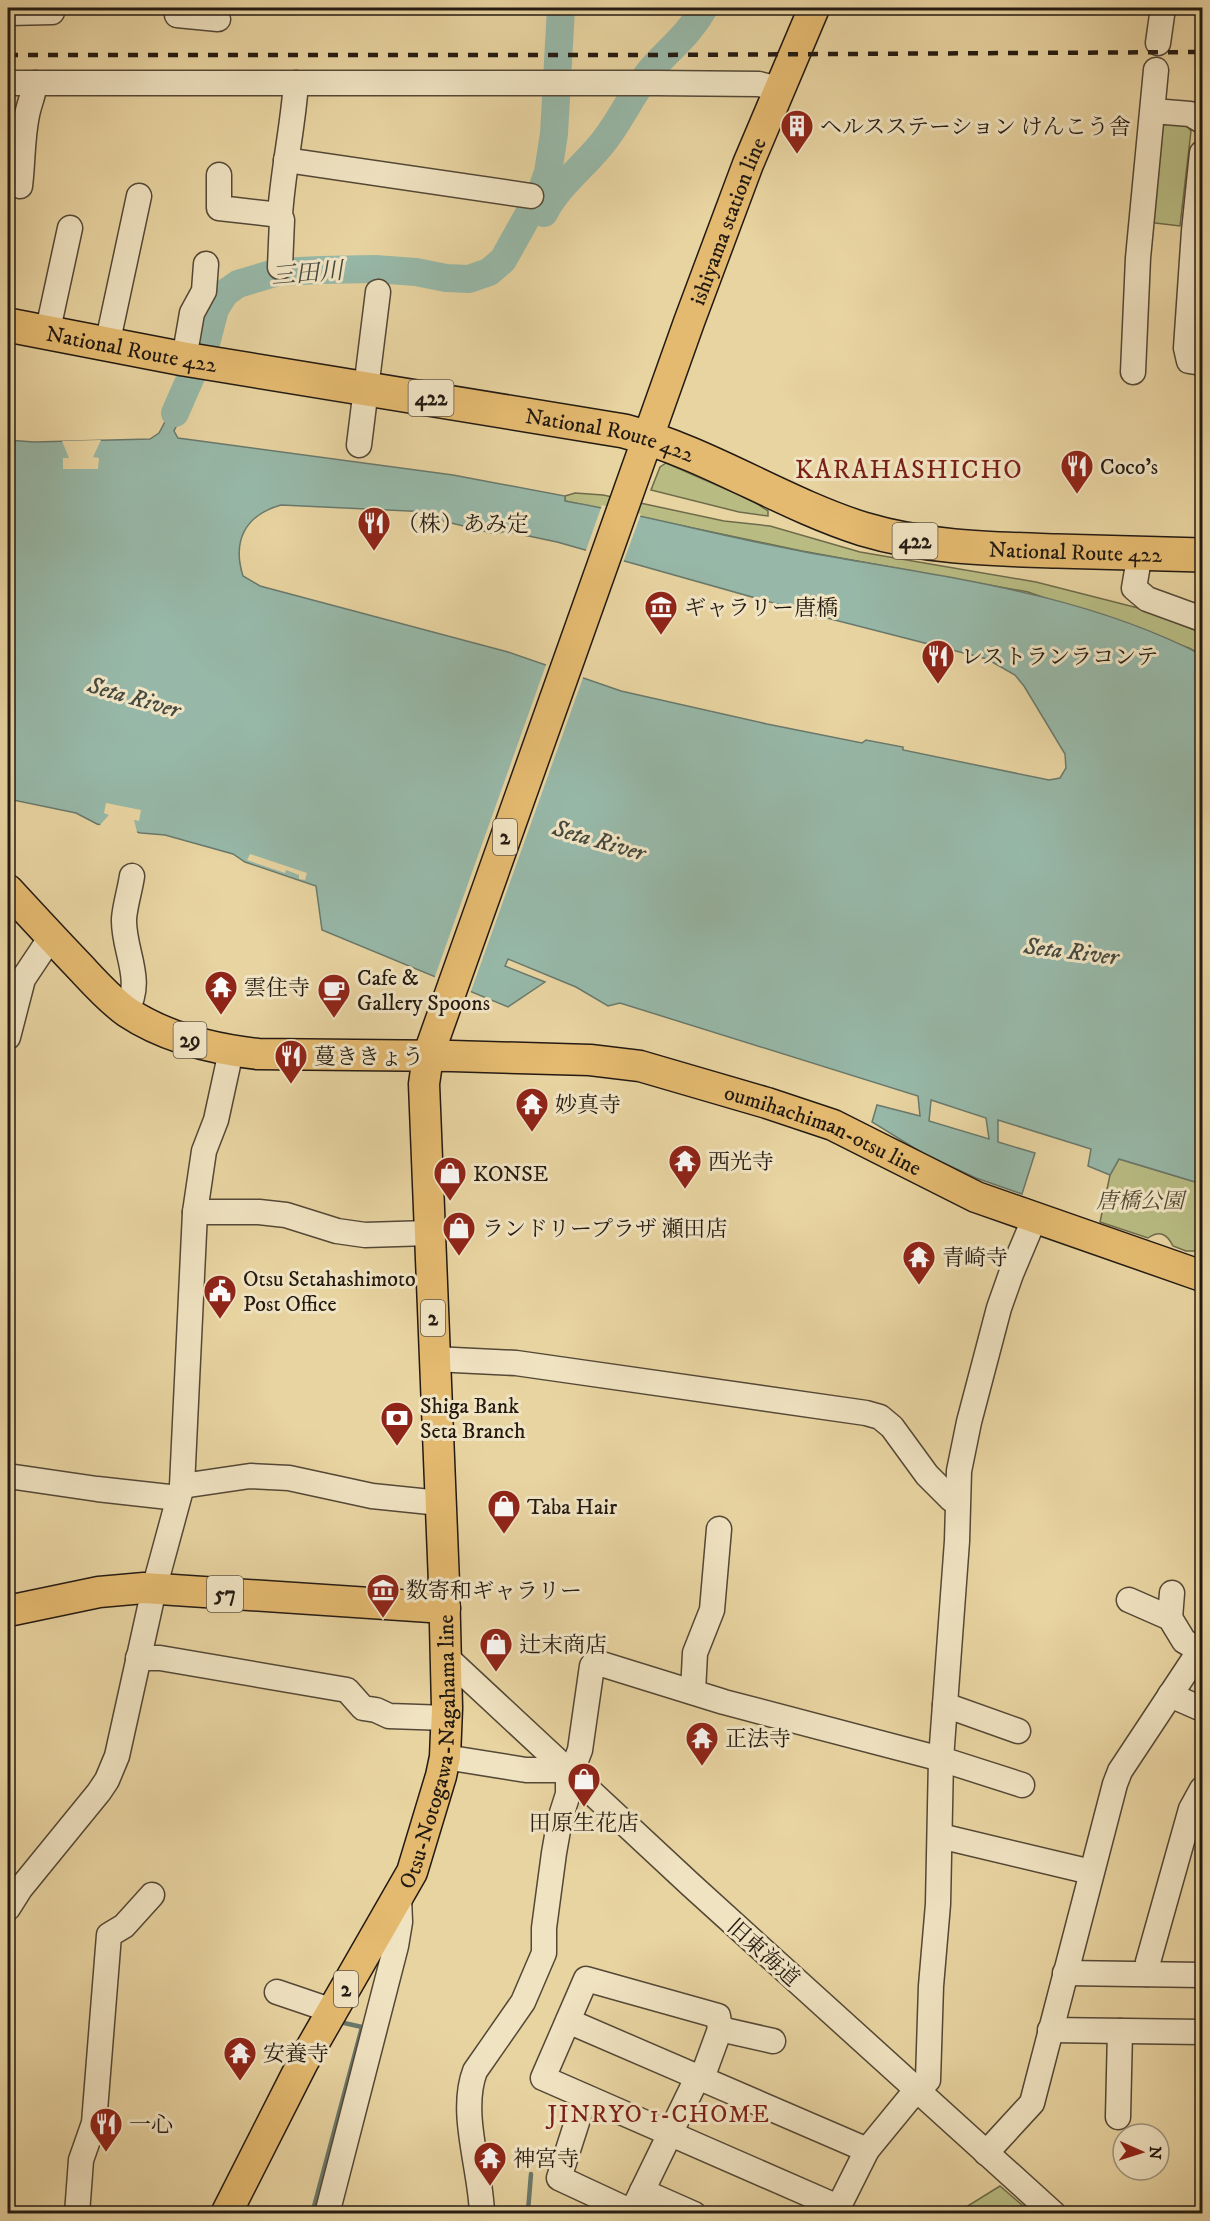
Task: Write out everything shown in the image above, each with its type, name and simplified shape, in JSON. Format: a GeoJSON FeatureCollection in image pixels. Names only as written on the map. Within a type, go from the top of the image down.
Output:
{"type":"FeatureCollection","features":[{"type":"Feature","properties":{"kind":"highway","name":"National Route 422"},"geometry":{"type":"LineString","coordinates":[[8,325],[107,345],[624,431],[643,451],[679,448],[821,513],[891,537],[987,549],[1203,555]]}},
{"type":"Feature","properties":{"kind":"main road","name":"ishiyama station line"},"geometry":{"type":"LineString","coordinates":[[643,451],[738,190],[778,89],[814,8]]}},
{"type":"Feature","properties":{"kind":"main road","name":"2"},"geometry":{"type":"LineString","coordinates":[[432,1043],[643,451]]}},
{"type":"Feature","properties":{"kind":"main road","name":"29"},"geometry":{"type":"LineString","coordinates":[[8,890],[96,984],[126,1011],[171,1034],[229,1051],[258,1054],[432,1043]]}},
{"type":"Feature","properties":{"kind":"main road","name":"oumihachiman-otsu line"},"geometry":{"type":"LineString","coordinates":[[432,1043],[640,1066],[767,1103],[833,1125],[957,1189],[1203,1276]]}},
{"type":"Feature","properties":{"kind":"main road","name":"Otsu-Notogawa-Nagahama line"},"geometry":{"type":"LineString","coordinates":[[226,2214],[303,2062],[412,1872],[420,1852],[445,1757],[447,1718],[445,1608],[424,1084],[432,1043]]}},
{"type":"Feature","properties":{"kind":"main road","name":"57"},"geometry":{"type":"LineString","coordinates":[[8,1611],[99,1592],[154,1589],[445,1608]]}},
{"type":"Feature","properties":{"kind":"street"},"geometry":{"type":"LineString","coordinates":[[8,13],[52,12],[52,8]]}},
{"type":"Feature","properties":{"kind":"street"},"geometry":{"type":"LineString","coordinates":[[178,8],[177,15],[218,19]]}},
{"type":"Feature","properties":{"kind":"street"},"geometry":{"type":"LineString","coordinates":[[1158,44],[1163,8]]}},
{"type":"Feature","properties":{"kind":"street"},"geometry":{"type":"LineString","coordinates":[[1133,372],[1138,258],[1156,70]]}},
{"type":"Feature","properties":{"kind":"street"},"geometry":{"type":"LineString","coordinates":[[21,83],[656,83],[759,84],[778,89]]}},
{"type":"Feature","properties":{"kind":"street"},"geometry":{"type":"LineString","coordinates":[[20,171],[27,112],[34,91],[21,83]]}},
{"type":"Feature","properties":{"kind":"street"},"geometry":{"type":"LineString","coordinates":[[280,267],[283,173],[296,83]]}},
{"type":"Feature","properties":{"kind":"street"},"geometry":{"type":"LineString","coordinates":[[1153,111],[1190,114],[1203,122]]}},
{"type":"Feature","properties":{"kind":"street"},"geometry":{"type":"LineString","coordinates":[[1203,153],[1194,231],[1186,348],[1190,361],[1203,363]]}},
{"type":"Feature","properties":{"kind":"street"},"geometry":{"type":"LineString","coordinates":[[286,160],[531,196]]}},
{"type":"Feature","properties":{"kind":"street"},"geometry":{"type":"LineString","coordinates":[[219,175],[219,208],[280,215]]}},
{"type":"Feature","properties":{"kind":"street"},"geometry":{"type":"LineString","coordinates":[[107,345],[139,196]]}},
{"type":"Feature","properties":{"kind":"street"},"geometry":{"type":"LineString","coordinates":[[47,334],[70,228]]}},
{"type":"Feature","properties":{"kind":"street"},"geometry":{"type":"LineString","coordinates":[[195,360],[192,313],[204,291],[206,264]]}},
{"type":"Feature","properties":{"kind":"street"},"geometry":{"type":"LineString","coordinates":[[359,445],[378,292]]}},
{"type":"Feature","properties":{"kind":"street"},"geometry":{"type":"LineString","coordinates":[[1140,553],[1134,588],[1147,598],[1203,619]]}},
{"type":"Feature","properties":{"kind":"street"},"geometry":{"type":"LineString","coordinates":[[126,1011],[132,1001],[134,972],[124,918],[132,876]]}},
{"type":"Feature","properties":{"kind":"street"},"geometry":{"type":"LineString","coordinates":[[8,1037],[15,979],[51,937]]}},
{"type":"Feature","properties":{"kind":"street"},"geometry":{"type":"LineString","coordinates":[[8,1908],[20,1889],[107,1780],[117,1756],[154,1589],[180,1492],[195,1212],[204,1151],[216,1119],[229,1051]]}},
{"type":"Feature","properties":{"kind":"street"},"geometry":{"type":"LineString","coordinates":[[195,1212],[259,1212],[286,1215],[337,1231],[365,1235],[429,1233]]}},
{"type":"Feature","properties":{"kind":"street"},"geometry":{"type":"LineString","coordinates":[[635,2206],[669,2134],[700,2077],[720,2029],[718,2016],[586,1979],[543,2078],[669,2134],[837,2210],[867,2150],[908,2100],[928,2080],[931,1986],[938,1904],[941,1759],[957,1542],[959,1471],[992,1333],[1011,1274],[1035,1217]]}},
{"type":"Feature","properties":{"kind":"street"},"geometry":{"type":"LineString","coordinates":[[434,1359],[516,1363],[866,1413],[880,1418],[892,1427],[927,1475],[957,1502]]}},
{"type":"Feature","properties":{"kind":"street"},"geometry":{"type":"LineString","coordinates":[[8,1476],[97,1489],[180,1492],[250,1476],[289,1478],[372,1496],[440,1503]]}},
{"type":"Feature","properties":{"kind":"street"},"geometry":{"type":"LineString","coordinates":[[693,1692],[695,1653],[712,1610],[719,1529]]}},
{"type":"Feature","properties":{"kind":"street"},"geometry":{"type":"LineString","coordinates":[[1170,1618],[1172,1593]]}},
{"type":"Feature","properties":{"kind":"street"},"geometry":{"type":"LineString","coordinates":[[986,2153],[1032,2103],[1091,1872],[1120,1771],[1202,1649],[1184,1641],[1170,1618],[1129,1600]]}},
{"type":"Feature","properties":{"kind":"street"},"geometry":{"type":"LineString","coordinates":[[138,1658],[160,1658],[347,1690],[363,1708],[376,1710],[389,1716],[447,1718]]}},
{"type":"Feature","properties":{"kind":"street","name":"旧東海道"},"geometry":{"type":"LineString","coordinates":[[446,1658],[1054,2214]]}},
{"type":"Feature","properties":{"kind":"street"},"geometry":{"type":"LineString","coordinates":[[482,2214],[480,2180],[472,2137],[471,2082],[475,2071],[523,2002],[544,1953],[544,1928],[560,1819],[568,1794],[568,1770],[575,1762],[580,1750],[592,1666],[595,1662],[724,1702],[941,1759],[1022,1785]]}},
{"type":"Feature","properties":{"kind":"street"},"geometry":{"type":"LineString","coordinates":[[1170,1695],[1203,1709]]}},
{"type":"Feature","properties":{"kind":"street"},"geometry":{"type":"LineString","coordinates":[[945,1705],[1018,1731]]}},
{"type":"Feature","properties":{"kind":"street"},"geometry":{"type":"LineString","coordinates":[[445,1757],[526,1770],[568,1770]]}},
{"type":"Feature","properties":{"kind":"street"},"geometry":{"type":"LineString","coordinates":[[1147,1974],[1148,1962],[1191,1809],[1203,1789]]}},
{"type":"Feature","properties":{"kind":"street"},"geometry":{"type":"LineString","coordinates":[[940,1836],[1091,1872]]}},
{"type":"Feature","properties":{"kind":"street"},"geometry":{"type":"LineString","coordinates":[[77,2214],[81,2160],[94,2123],[109,1935],[124,1926],[152,1895]]}},
{"type":"Feature","properties":{"kind":"street"},"geometry":{"type":"LineString","coordinates":[[327,2214],[396,1946],[400,1922],[399,1897]]}},
{"type":"Feature","properties":{"kind":"street"},"geometry":{"type":"LineString","coordinates":[[1065,1973],[1203,1975]]}},
{"type":"Feature","properties":{"kind":"street"},"geometry":{"type":"LineString","coordinates":[[277,1992],[333,2011]]}},
{"type":"Feature","properties":{"kind":"street"},"geometry":{"type":"LineString","coordinates":[[568,2021],[867,2150]]}},
{"type":"Feature","properties":{"kind":"street"},"geometry":{"type":"LineString","coordinates":[[720,2029],[773,2041]]}},
{"type":"Feature","properties":{"kind":"street"},"geometry":{"type":"LineString","coordinates":[[1050,2030],[1203,2032]]}},
{"type":"Feature","properties":{"kind":"street"},"geometry":{"type":"LineString","coordinates":[[1118,2117],[1120,2031]]}},
{"type":"Feature","properties":{"kind":"street"},"geometry":{"type":"LineString","coordinates":[[585,2097],[559,2178],[635,2206],[694,2214]]}},
{"type":"Feature","properties":{"kind":"green space"},"geometry":{"type":"Polygon","coordinates":[[[1168,119],[1183,120],[1191,131],[1180,226],[1147,222],[1157,129],[1168,119]]]}},
{"type":"Feature","properties":{"kind":"green space"},"geometry":{"type":"Polygon","coordinates":[[[666,463],[753,501],[768,511],[768,516],[739,512],[651,490],[660,467],[666,463]]]}},
{"type":"Feature","properties":{"kind":"green space"},"geometry":{"type":"Polygon","coordinates":[[[575,493],[603,495],[724,521],[770,526],[860,552],[1036,582],[1142,609],[1202,633],[1202,655],[1189,648],[1028,592],[802,551],[565,501],[565,496],[575,493]]]}},
{"type":"Feature","properties":{"kind":"green space","name":"唐橋公園"},"geometry":{"type":"Polygon","coordinates":[[[1119,1159],[1202,1184],[1202,1251],[1186,1251],[1173,1246],[1163,1234],[1156,1234],[1148,1238],[1100,1222],[1110,1175],[1119,1159]]]}},
{"type":"Feature","properties":{"kind":"green space"},"geometry":{"type":"Polygon","coordinates":[[[1000,2186],[1029,2211],[1027,2213],[950,2213],[963,2209],[1000,2186]]]}},
{"type":"Feature","properties":{"kind":"water","name":"Seta River"},"geometry":{"type":"Polygon","coordinates":[[[184,379],[199,380],[174,431],[178,438],[453,475],[565,496],[565,501],[775,546],[1008,589],[1107,615],[1155,633],[1202,655],[1202,1184],[1119,1159],[1110,1175],[1088,1166],[1091,1149],[998,1120],[998,1142],[1035,1153],[1022,1194],[976,1178],[924,1154],[872,1122],[877,1105],[920,1116],[918,1096],[620,1003],[608,1006],[576,987],[508,959],[505,966],[545,982],[508,1007],[322,930],[316,886],[245,862],[233,854],[165,835],[141,833],[97,824],[76,813],[8,799],[8,440],[34,442],[150,439],[159,433],[177,399],[184,379]],[[281,505],[258,515],[244,531],[241,541],[239,552],[243,576],[260,586],[508,652],[621,691],[767,724],[862,743],[866,740],[903,747],[903,750],[1049,780],[1060,778],[1066,768],[1065,754],[1024,686],[1015,675],[987,659],[823,617],[557,542],[505,531],[496,534],[439,520],[430,512],[281,505]],[[931,1100],[929,1121],[989,1139],[986,1118],[931,1100]]]}},
{"type":"Feature","properties":{"kind":"pier"},"geometry":{"type":"Polygon","coordinates":[[[101,440],[93,457],[99,458],[98,469],[63,469],[63,458],[69,458],[62,441],[101,440]]]}},
{"type":"Feature","properties":{"kind":"pier"},"geometry":{"type":"Polygon","coordinates":[[[602,505],[641,514],[623,563],[585,553],[602,505]]]}},
{"type":"Feature","properties":{"kind":"pier"},"geometry":{"type":"Polygon","coordinates":[[[547,662],[584,675],[470,994],[434,979],[547,662]]]}},
{"type":"Feature","properties":{"kind":"pier"},"geometry":{"type":"Polygon","coordinates":[[[106,803],[141,810],[139,821],[134,820],[138,836],[99,826],[109,815],[104,813],[106,803]]]}},
{"type":"Feature","properties":{"kind":"pier"},"geometry":{"type":"Polygon","coordinates":[[[250,854],[307,873],[305,880],[299,879],[299,875],[286,870],[285,873],[247,860],[250,854]]]}},
{"type":"Feature","properties":{"kind":"waterway","name":"三田川"},"geometry":{"type":"LineString","coordinates":[[175,413],[207,340],[215,309],[225,293],[238,284],[278,272],[321,270],[375,269],[469,279],[489,272],[503,260],[541,192],[548,172],[554,134],[561,8]]}},
{"type":"Feature","properties":{"kind":"waterway"},"geometry":{"type":"LineString","coordinates":[[544,213],[562,186],[607,137],[651,70],[685,34],[704,8]]}},
{"type":"Feature","properties":{"kind":"waterway"},"geometry":{"type":"LineString","coordinates":[[312,2214],[362,2027],[344,2023]]}},
{"type":"Feature","properties":{"kind":"waterway"},"geometry":{"type":"LineString","coordinates":[[531,2174],[528,2211],[539,2214]]}},
{"type":"Feature","properties":{"kind":"railway"},"geometry":{"type":"LineString","coordinates":[[8,55],[1202,52]]}},
{"type":"Feature","properties":{"kind":"place","name":"ヘルスステーション けんこう舎"},"geometry":{"type":"Point","coordinates":[797,155]}},
{"type":"Feature","properties":{"kind":"place","name":"Coco's"},"geometry":{"type":"Point","coordinates":[1077,495]}},
{"type":"Feature","properties":{"kind":"place","name":"（株）あみ定"},"geometry":{"type":"Point","coordinates":[374,552]}},
{"type":"Feature","properties":{"kind":"place","name":"ギャラリー唐橋"},"geometry":{"type":"Point","coordinates":[661,636]}},
{"type":"Feature","properties":{"kind":"place","name":"レストランラコンテ"},"geometry":{"type":"Point","coordinates":[938,685]}},
{"type":"Feature","properties":{"kind":"place","name":"雲住寺"},"geometry":{"type":"Point","coordinates":[221,1016]}},
{"type":"Feature","properties":{"kind":"place","name":"Cafe & Gallery Spoons"},"geometry":{"type":"Point","coordinates":[334,1019]}},
{"type":"Feature","properties":{"kind":"place","name":"蔓ききょう"},"geometry":{"type":"Point","coordinates":[291,1085]}},
{"type":"Feature","properties":{"kind":"place","name":"妙真寺"},"geometry":{"type":"Point","coordinates":[532,1133]}},
{"type":"Feature","properties":{"kind":"place","name":"西光寺"},"geometry":{"type":"Point","coordinates":[685,1190]}},
{"type":"Feature","properties":{"kind":"place","name":"KONSE"},"geometry":{"type":"Point","coordinates":[450,1202]}},
{"type":"Feature","properties":{"kind":"place","name":"ランドリープラザ 瀬田店"},"geometry":{"type":"Point","coordinates":[459,1257]}},
{"type":"Feature","properties":{"kind":"place","name":"青崎寺"},"geometry":{"type":"Point","coordinates":[919,1286]}},
{"type":"Feature","properties":{"kind":"place","name":"Otsu Setahashimoto Post Office"},"geometry":{"type":"Point","coordinates":[220,1320]}},
{"type":"Feature","properties":{"kind":"place","name":"Shiga Bank Seta Branch"},"geometry":{"type":"Point","coordinates":[397,1447]}},
{"type":"Feature","properties":{"kind":"place","name":"Taba Hair"},"geometry":{"type":"Point","coordinates":[504,1535]}},
{"type":"Feature","properties":{"kind":"place","name":"数寄和ギャラリー"},"geometry":{"type":"Point","coordinates":[383,1619]}},
{"type":"Feature","properties":{"kind":"place","name":"辻末商店"},"geometry":{"type":"Point","coordinates":[496,1673]}},
{"type":"Feature","properties":{"kind":"place","name":"正法寺"},"geometry":{"type":"Point","coordinates":[702,1767]}},
{"type":"Feature","properties":{"kind":"place","name":"田原生花店"},"geometry":{"type":"Point","coordinates":[584,1808]}},
{"type":"Feature","properties":{"kind":"place","name":"安養寺"},"geometry":{"type":"Point","coordinates":[240,2082]}},
{"type":"Feature","properties":{"kind":"place","name":"一心"},"geometry":{"type":"Point","coordinates":[106,2153]}},
{"type":"Feature","properties":{"kind":"place","name":"神宮寺"},"geometry":{"type":"Point","coordinates":[490,2187]}},
{"type":"Feature","properties":{"kind":"district","name":"KARAHASHICHO"},"geometry":{"type":"Point","coordinates":[909,469]}},
{"type":"Feature","properties":{"kind":"district","name":"JINRYO 1-CHOME"},"geometry":{"type":"Point","coordinates":[659,2114]}}]}
